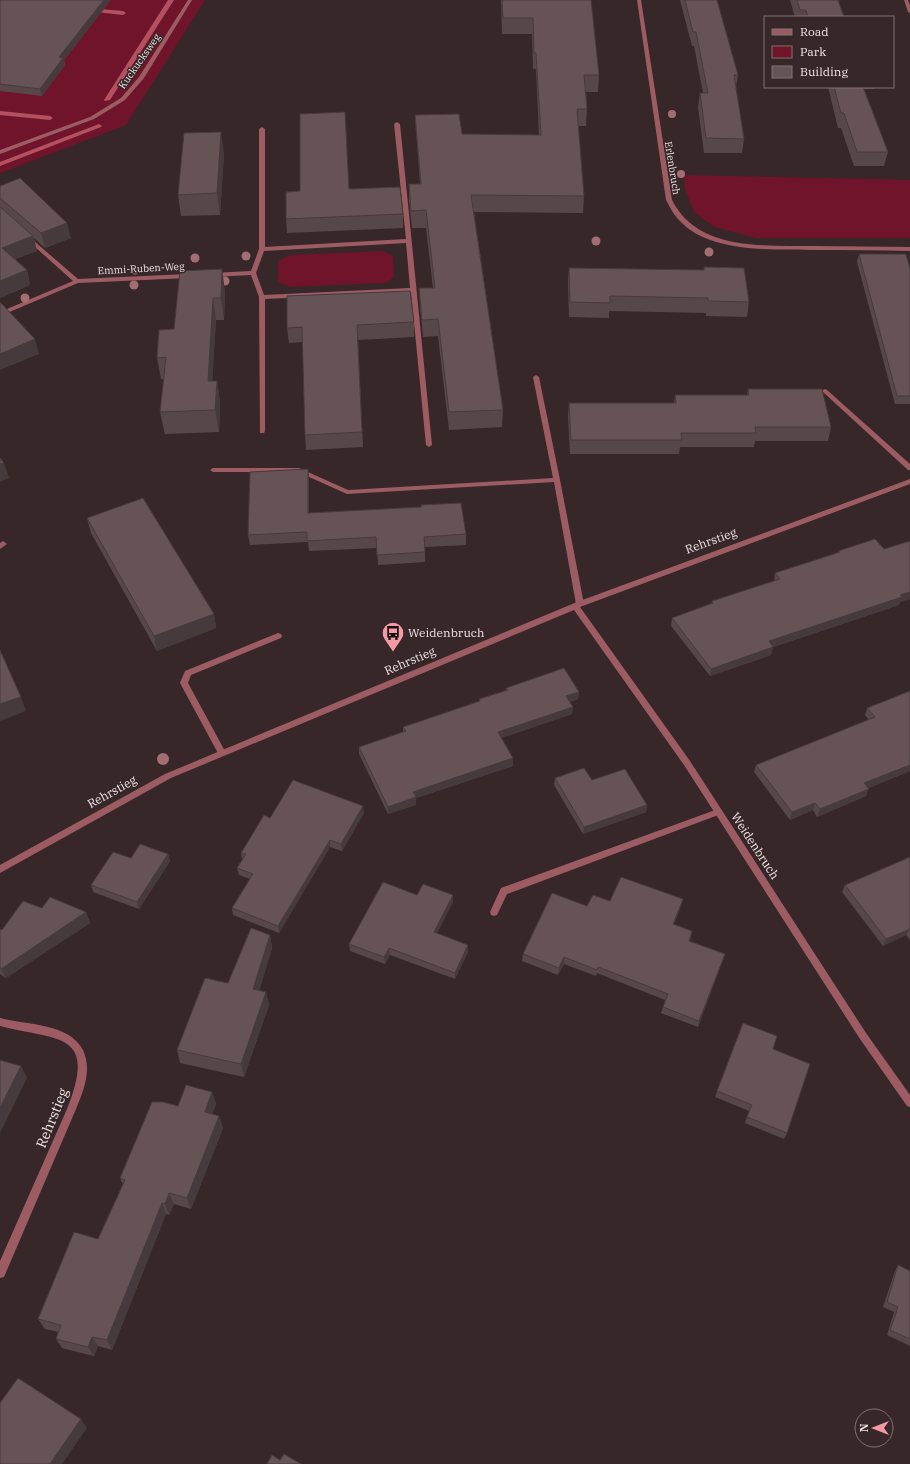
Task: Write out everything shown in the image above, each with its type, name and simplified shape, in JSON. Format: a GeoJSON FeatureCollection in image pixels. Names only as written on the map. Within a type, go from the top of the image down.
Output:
{"type":"FeatureCollection","features":[{"type":"Feature","properties":{"kind":"street","name":"Kuckucksweg"},"geometry":{"type":"LineString","coordinates":[[0,152],[92,118],[123,99],[141,78],[190,0]]}},
{"type":"Feature","properties":{"kind":"street","name":"Erlenbruch"},"geometry":{"type":"LineString","coordinates":[[639,0],[669,200],[672,210],[678,218],[698,232],[723,242],[749,246],[910,249]]}},
{"type":"Feature","properties":{"kind":"street"},"geometry":{"type":"LineString","coordinates":[[906,0],[910,12]]}},
{"type":"Feature","properties":{"kind":"street"},"geometry":{"type":"LineString","coordinates":[[397,124],[429,444]]}},
{"type":"Feature","properties":{"kind":"street"},"geometry":{"type":"LineString","coordinates":[[262,129],[262,249],[253,273],[262,297],[262,432]]}},
{"type":"Feature","properties":{"kind":"street"},"geometry":{"type":"LineString","coordinates":[[24,234],[77,281]]}},
{"type":"Feature","properties":{"kind":"street"},"geometry":{"type":"LineString","coordinates":[[262,249],[409,241]]}},
{"type":"Feature","properties":{"kind":"street"},"geometry":{"type":"LineString","coordinates":[[206,275],[253,273]]}},
{"type":"Feature","properties":{"kind":"street","name":"Emmi-Ruben-Weg"},"geometry":{"type":"LineString","coordinates":[[0,314],[77,281],[198,275]]}},
{"type":"Feature","properties":{"kind":"street"},"geometry":{"type":"LineString","coordinates":[[262,297],[413,290]]}},
{"type":"Feature","properties":{"kind":"street"},"geometry":{"type":"LineString","coordinates":[[536,377],[557,480],[578,605]]}},
{"type":"Feature","properties":{"kind":"street"},"geometry":{"type":"LineString","coordinates":[[825,391],[910,468]]}},
{"type":"Feature","properties":{"kind":"street"},"geometry":{"type":"LineString","coordinates":[[213,470],[299,470],[347,492],[557,480]]}},
{"type":"Feature","properties":{"kind":"street","name":"Rehrstieg"},"geometry":{"type":"LineString","coordinates":[[1,866],[168,776],[222,753],[578,605],[910,481]]}},
{"type":"Feature","properties":{"kind":"street","name":"Weidenbruch"},"geometry":{"type":"LineString","coordinates":[[578,605],[682,756],[863,1036],[910,1103]]}},
{"type":"Feature","properties":{"kind":"street"},"geometry":{"type":"LineString","coordinates":[[222,753],[184,683],[188,674],[278,636]]}},
{"type":"Feature","properties":{"kind":"street"},"geometry":{"type":"LineString","coordinates":[[494,912],[504,891],[552,872],[718,812]]}},
{"type":"Feature","properties":{"kind":"street","name":"Rehrstieg"},"geometry":{"type":"LineString","coordinates":[[0,1022],[54,1033],[68,1039],[80,1054],[83,1066],[79,1090],[0,1273]]}},
{"type":"Feature","properties":{"kind":"green space"},"geometry":{"type":"Polygon","coordinates":[[[0,0],[205,0],[126,125],[0,173],[0,0]]]}},
{"type":"Feature","properties":{"kind":"green space"},"geometry":{"type":"Polygon","coordinates":[[[684,175],[910,180],[910,238],[756,238],[714,227],[694,212],[685,189],[684,175]]]}},
{"type":"Feature","properties":{"kind":"green space"},"geometry":{"type":"Polygon","coordinates":[[[383,251],[393,256],[394,277],[386,283],[290,287],[278,282],[278,261],[290,255],[383,251]]]}},
{"type":"Feature","properties":{"kind":"building"},"geometry":{"type":"Polygon","coordinates":[[[0,0],[104,0],[59,57],[63,58],[40,89],[0,84],[0,0]]]}},
{"type":"Feature","properties":{"kind":"building"},"geometry":{"type":"Polygon","coordinates":[[[502,0],[591,0],[599,75],[584,75],[587,109],[577,109],[584,196],[471,195],[503,410],[449,412],[438,319],[422,320],[419,288],[435,288],[426,210],[411,211],[409,184],[421,184],[415,115],[459,114],[462,134],[541,135],[536,53],[534,53],[533,18],[503,18],[502,0]]]}},
{"type":"Feature","properties":{"kind":"building"},"geometry":{"type":"Polygon","coordinates":[[[685,0],[717,0],[738,75],[734,75],[744,139],[706,138],[700,93],[708,93],[696,32],[693,32],[685,0]]]}},
{"type":"Feature","properties":{"kind":"building"},"geometry":{"type":"Polygon","coordinates":[[[797,0],[838,0],[844,16],[808,16],[806,10],[800,10],[797,0]]]}},
{"type":"Feature","properties":{"kind":"building"},"geometry":{"type":"Polygon","coordinates":[[[834,88],[863,88],[888,152],[857,152],[844,113],[841,113],[834,88]]]}},
{"type":"Feature","properties":{"kind":"building"},"geometry":{"type":"Polygon","coordinates":[[[345,112],[349,189],[400,187],[403,214],[286,219],[286,192],[300,191],[300,114],[345,112]]]}},
{"type":"Feature","properties":{"kind":"building"},"geometry":{"type":"Polygon","coordinates":[[[221,132],[217,193],[178,195],[184,133],[221,132]]]}},
{"type":"Feature","properties":{"kind":"building"},"geometry":{"type":"Polygon","coordinates":[[[20,178],[67,223],[41,233],[0,198],[0,186],[20,178]]]}},
{"type":"Feature","properties":{"kind":"building"},"geometry":{"type":"Polygon","coordinates":[[[0,207],[33,236],[2,248],[27,270],[0,281],[0,207]]]}},
{"type":"Feature","properties":{"kind":"building"},"geometry":{"type":"Polygon","coordinates":[[[859,254],[906,254],[910,268],[910,396],[897,396],[859,254]]]}},
{"type":"Feature","properties":{"kind":"building"},"geometry":{"type":"Polygon","coordinates":[[[704,267],[744,268],[749,302],[708,301],[708,298],[610,296],[610,303],[570,302],[569,268],[704,270],[704,267]]]}},
{"type":"Feature","properties":{"kind":"building"},"geometry":{"type":"Polygon","coordinates":[[[222,269],[221,298],[213,298],[208,381],[217,381],[215,410],[160,412],[166,357],[157,358],[159,330],[174,329],[180,271],[222,269]]]}},
{"type":"Feature","properties":{"kind":"building"},"geometry":{"type":"Polygon","coordinates":[[[410,291],[414,322],[357,325],[362,432],[305,435],[302,327],[287,328],[287,296],[410,291]]]}},
{"type":"Feature","properties":{"kind":"building"},"geometry":{"type":"Polygon","coordinates":[[[0,302],[35,339],[0,354],[0,302]]]}},
{"type":"Feature","properties":{"kind":"building"},"geometry":{"type":"Polygon","coordinates":[[[748,389],[822,389],[831,427],[755,427],[756,433],[681,433],[682,440],[571,440],[569,403],[676,403],[675,395],[749,395],[748,389]]]}},
{"type":"Feature","properties":{"kind":"building"},"geometry":{"type":"Polygon","coordinates":[[[0,458],[4,463],[0,464],[0,458]]]}},
{"type":"Feature","properties":{"kind":"building"},"geometry":{"type":"Polygon","coordinates":[[[308,469],[308,513],[421,507],[421,505],[461,503],[466,534],[424,537],[425,552],[377,555],[376,537],[307,541],[307,532],[248,535],[250,472],[308,469]]]}},
{"type":"Feature","properties":{"kind":"building"},"geometry":{"type":"Polygon","coordinates":[[[143,498],[214,614],[154,636],[87,518],[143,498]]]}},
{"type":"Feature","properties":{"kind":"building"},"geometry":{"type":"Polygon","coordinates":[[[875,539],[884,549],[910,541],[910,592],[900,595],[902,597],[769,641],[773,647],[711,669],[672,618],[713,603],[712,601],[780,579],[775,573],[875,539]]]}},
{"type":"Feature","properties":{"kind":"building"},"geometry":{"type":"Polygon","coordinates":[[[0,650],[21,697],[0,704],[0,650]]]}},
{"type":"Feature","properties":{"kind":"building"},"geometry":{"type":"Polygon","coordinates":[[[564,668],[579,692],[566,696],[573,707],[498,732],[513,758],[413,792],[416,797],[388,807],[359,747],[406,731],[403,727],[480,701],[479,699],[508,690],[506,688],[564,668]]]}},
{"type":"Feature","properties":{"kind":"building"},"geometry":{"type":"Polygon","coordinates":[[[910,691],[910,765],[864,783],[869,789],[820,809],[815,803],[792,812],[756,765],[875,717],[867,708],[910,691]]]}},
{"type":"Feature","properties":{"kind":"building"},"geometry":{"type":"Polygon","coordinates":[[[584,768],[592,780],[625,769],[647,805],[584,827],[555,778],[584,768]]]}},
{"type":"Feature","properties":{"kind":"building"},"geometry":{"type":"Polygon","coordinates":[[[293,780],[363,806],[341,844],[330,840],[278,926],[232,908],[253,874],[237,868],[246,854],[241,853],[264,815],[270,818],[293,780]]]}},
{"type":"Feature","properties":{"kind":"building"},"geometry":{"type":"Polygon","coordinates":[[[140,844],[168,854],[137,902],[91,885],[113,852],[131,858],[140,844]]]}},
{"type":"Feature","properties":{"kind":"building"},"geometry":{"type":"Polygon","coordinates":[[[910,857],[910,929],[886,939],[845,885],[910,857]]]}},
{"type":"Feature","properties":{"kind":"building"},"geometry":{"type":"Polygon","coordinates":[[[621,877],[683,899],[673,924],[692,931],[689,941],[725,954],[699,1021],[663,1007],[668,994],[598,967],[597,970],[564,957],[559,968],[523,954],[552,893],[587,906],[593,895],[610,901],[621,877]]]}},
{"type":"Feature","properties":{"kind":"building"},"geometry":{"type":"Polygon","coordinates":[[[383,882],[417,895],[423,884],[453,895],[434,932],[468,945],[455,973],[389,948],[384,957],[349,944],[383,882]]]}},
{"type":"Feature","properties":{"kind":"building"},"geometry":{"type":"Polygon","coordinates":[[[50,897],[86,912],[1,969],[0,929],[2,930],[23,901],[42,908],[50,897]]]}},
{"type":"Feature","properties":{"kind":"building"},"geometry":{"type":"Polygon","coordinates":[[[251,928],[270,935],[253,989],[266,992],[241,1064],[177,1050],[205,978],[228,983],[251,928]]]}},
{"type":"Feature","properties":{"kind":"building"},"geometry":{"type":"Polygon","coordinates":[[[743,1023],[777,1036],[773,1049],[810,1064],[787,1133],[747,1117],[752,1105],[717,1091],[743,1023]]]}},
{"type":"Feature","properties":{"kind":"building"},"geometry":{"type":"Polygon","coordinates":[[[0,1060],[21,1066],[0,1108],[0,1060]]]}},
{"type":"Feature","properties":{"kind":"building"},"geometry":{"type":"Polygon","coordinates":[[[186,1085],[212,1092],[205,1112],[219,1116],[187,1198],[169,1193],[165,1204],[162,1203],[107,1340],[92,1337],[88,1347],[56,1339],[61,1325],[38,1319],[74,1232],[98,1239],[125,1180],[120,1178],[152,1102],[163,1102],[178,1106],[186,1085]]]}},
{"type":"Feature","properties":{"kind":"building"},"geometry":{"type":"Polygon","coordinates":[[[898,1265],[910,1271],[910,1339],[890,1330],[898,1307],[887,1302],[898,1265]]]}},
{"type":"Feature","properties":{"kind":"building"},"geometry":{"type":"Polygon","coordinates":[[[18,1378],[81,1419],[50,1464],[0,1464],[0,1403],[18,1378]]]}},
{"type":"Feature","properties":{"kind":"building"},"geometry":{"type":"Polygon","coordinates":[[[284,1454],[301,1464],[267,1464],[272,1455],[280,1460],[284,1454]]]}},
{"type":"Feature","properties":{"kind":"waterway"},"geometry":{"type":"LineString","coordinates":[[107,100],[171,0]]}},
{"type":"Feature","properties":{"kind":"waterway"},"geometry":{"type":"LineString","coordinates":[[89,10],[123,13]]}},
{"type":"Feature","properties":{"kind":"waterway"},"geometry":{"type":"LineString","coordinates":[[0,113],[50,118]]}},
{"type":"Feature","properties":{"kind":"waterway"},"geometry":{"type":"LineString","coordinates":[[0,164],[99,126]]}},
{"type":"Feature","properties":{"kind":"place","name":"Weidenbruch"},"geometry":{"type":"Point","coordinates":[393,652]}}]}
